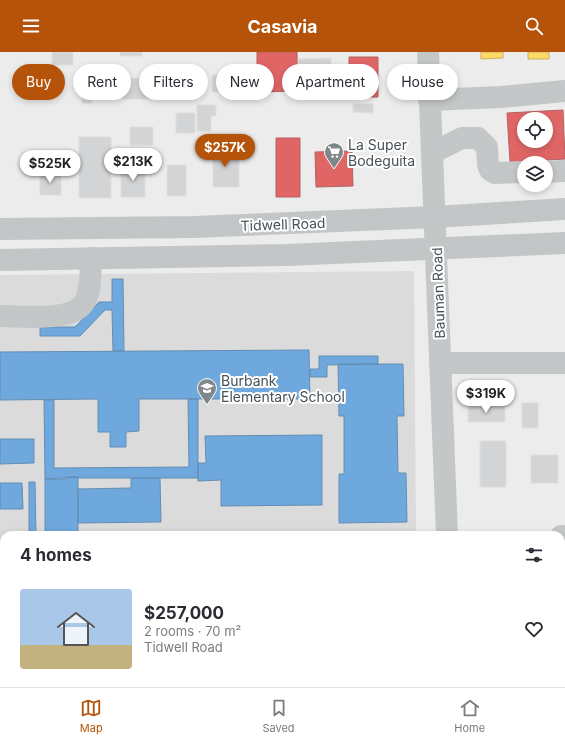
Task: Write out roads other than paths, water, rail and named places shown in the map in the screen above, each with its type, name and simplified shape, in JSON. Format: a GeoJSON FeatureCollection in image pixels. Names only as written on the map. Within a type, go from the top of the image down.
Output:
{"type":"FeatureCollection","features":[{"type":"Feature","properties":{"kind":"main road","name":"Tidwell Road"},"geometry":{"type":"LineString","coordinates":[[0,229],[194,227],[435,217],[565,209]]}},
{"type":"Feature","properties":{"kind":"main road"},"geometry":{"type":"LineString","coordinates":[[194,227],[197,257]]}},
{"type":"Feature","properties":{"kind":"main road"},"geometry":{"type":"LineString","coordinates":[[0,260],[197,257],[565,243]]}},
{"type":"Feature","properties":{"kind":"street","name":"Bauman Road"},"geometry":{"type":"LineString","coordinates":[[428,52],[428,64]]}},
{"type":"Feature","properties":{"kind":"street"},"geometry":{"type":"LineString","coordinates":[[458,99],[502,97],[565,91]]}},
{"type":"Feature","properties":{"kind":"street","name":"Bauman Road"},"geometry":{"type":"LineString","coordinates":[[429,100],[447,531]]}},
{"type":"Feature","properties":{"kind":"street"},"geometry":{"type":"LineString","coordinates":[[432,153],[462,138],[478,138],[487,147],[490,170],[495,173],[517,172]]}},
{"type":"Feature","properties":{"kind":"street"},"geometry":{"type":"LineString","coordinates":[[0,316],[56,316],[72,314],[84,304],[88,291],[91,258]]}},
{"type":"Feature","properties":{"kind":"street"},"geometry":{"type":"LineString","coordinates":[[440,363],[565,363]]}},
{"type":"Feature","properties":{"kind":"place","name":"La Super Bodeguita"},"geometry":{"type":"Point","coordinates":[334,169]}},
{"type":"Feature","properties":{"kind":"place","name":"Burbank Elementary School"},"geometry":{"type":"Point","coordinates":[207,405]}}]}
